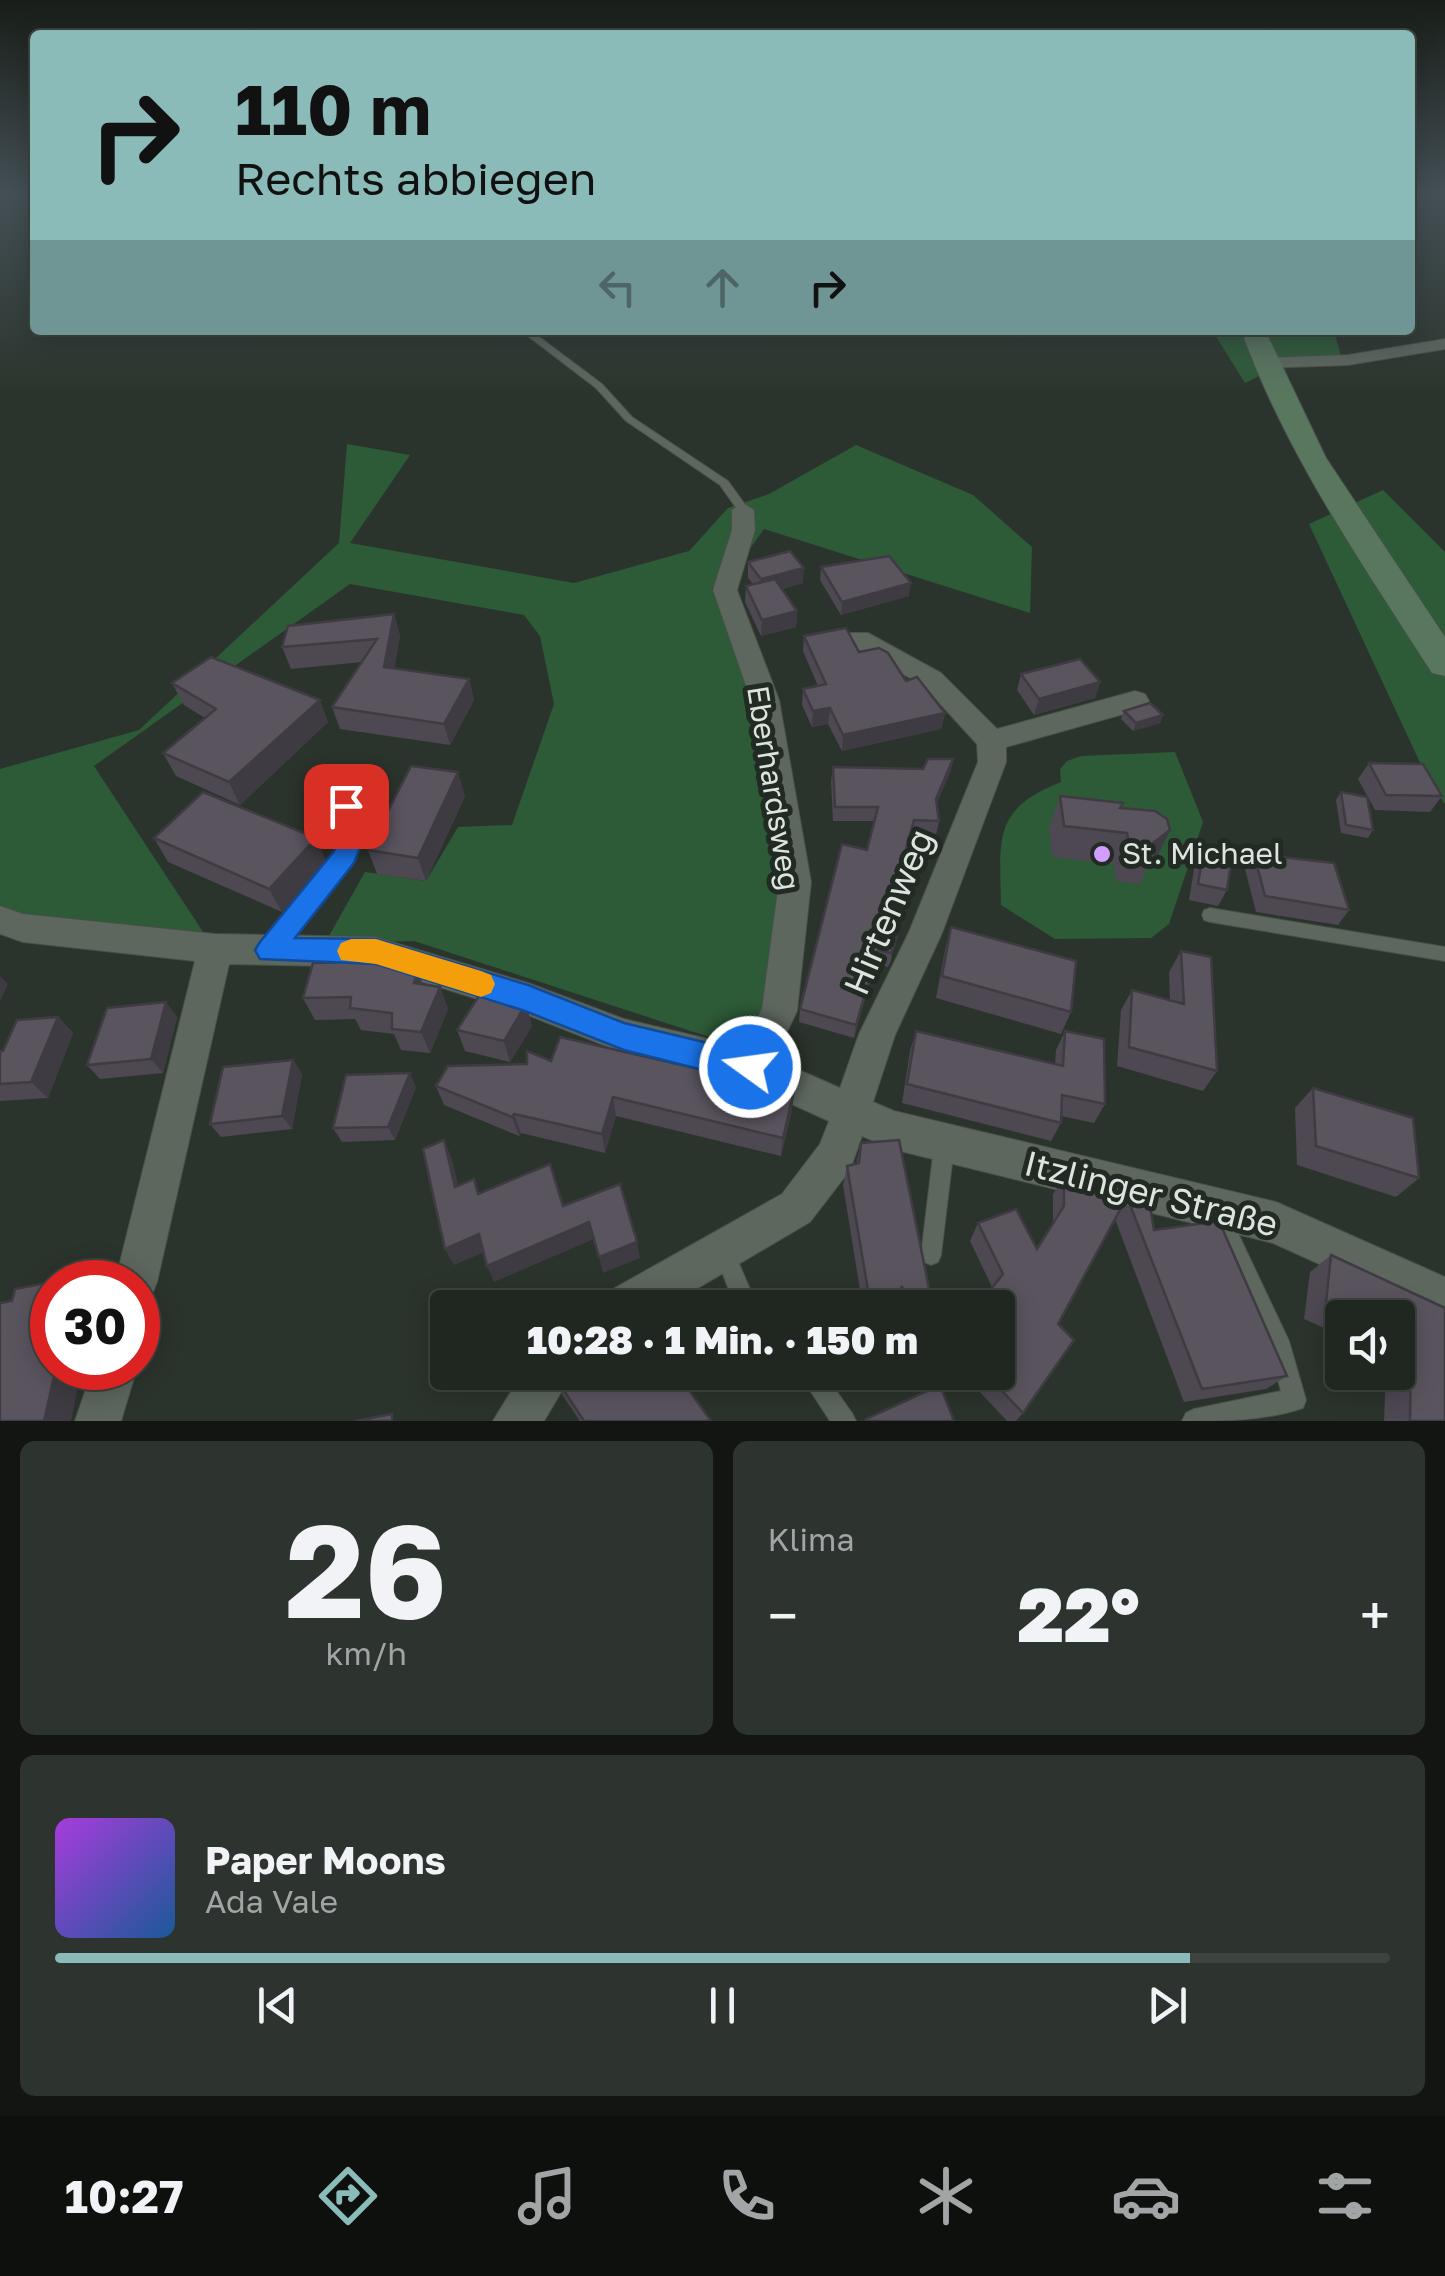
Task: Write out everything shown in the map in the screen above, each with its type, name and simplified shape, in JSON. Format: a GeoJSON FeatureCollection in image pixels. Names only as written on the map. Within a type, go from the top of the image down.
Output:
{"type":"FeatureCollection","features":[{"type":"Feature","properties":{"kind":"main road"},"geometry":{"type":"LineString","coordinates":[[1256,335],[1264,362],[1306,444],[1445,664]]}},
{"type":"Feature","properties":{"kind":"street"},"geometry":{"type":"LineString","coordinates":[[1264,362],[1348,360],[1445,344]]}},
{"type":"Feature","properties":{"kind":"street","name":"Eberhardsweg"},"geometry":{"type":"LineString","coordinates":[[743,510],[745,530],[726,572],[725,590],[765,700],[795,882],[779,1011],[750,1067]]}},
{"type":"Feature","properties":{"kind":"street"},"geometry":{"type":"LineString","coordinates":[[859,640],[932,679],[991,741],[1134,701]]}},
{"type":"Feature","properties":{"kind":"street","name":"Hirtenweg"},"geometry":{"type":"LineString","coordinates":[[850,1112],[878,1034],[925,934],[992,762],[991,741]]}},
{"type":"Feature","properties":{"kind":"street","name":"Itzlinger Straße"},"geometry":{"type":"LineString","coordinates":[[0,920],[23,928],[216,949],[376,952],[528,998],[624,1036],[750,1067],[892,1130],[1276,1223],[1445,1300]]}},
{"type":"Feature","properties":{"kind":"street"},"geometry":{"type":"LineString","coordinates":[[141,1260],[216,949]]}},
{"type":"Feature","properties":{"kind":"street"},"geometry":{"type":"LineString","coordinates":[[652,1290],[796,1208],[836,1156],[850,1112]]}},
{"type":"Feature","properties":{"kind":"street"},"geometry":{"type":"LineString","coordinates":[[98,1421],[108,1390]]}},
{"type":"Feature","properties":{"kind":"street"},"geometry":{"type":"LineString","coordinates":[[516,1421],[538,1390]]}},
{"type":"Feature","properties":{"kind":"lane"},"geometry":{"type":"LineString","coordinates":[[531,335],[599,386],[628,419],[724,483],[743,510]]}},
{"type":"Feature","properties":{"kind":"lane"},"geometry":{"type":"LineString","coordinates":[[270,950],[345,856],[356,828],[337,784]]}},
{"type":"Feature","properties":{"kind":"lane"},"geometry":{"type":"LineString","coordinates":[[1210,915],[1445,954]]}},
{"type":"Feature","properties":{"kind":"lane"},"geometry":{"type":"LineString","coordinates":[[931,1255],[945,1143]]}},
{"type":"Feature","properties":{"kind":"lane"},"geometry":{"type":"LineString","coordinates":[[1194,1421],[1295,1400],[1280,1349],[1217,1208]]}},
{"type":"Feature","properties":{"kind":"lane"},"geometry":{"type":"LineString","coordinates":[[723,1249],[740,1290]]}},
{"type":"Feature","properties":{"kind":"lane"},"geometry":{"type":"LineString","coordinates":[[822,1390],[844,1421]]}},
{"type":"Feature","properties":{"kind":"green space"},"geometry":{"type":"Polygon","coordinates":[[[1215,335],[1335,335],[1342,360],[1271,370],[1245,383],[1215,335]]]}},
{"type":"Feature","properties":{"kind":"green space"},"geometry":{"type":"Polygon","coordinates":[[[347,444],[410,455],[350,543],[574,583],[689,551],[728,508],[769,494],[856,445],[973,495],[1032,547],[1030,613],[764,529],[733,572],[712,588],[753,701],[779,882],[773,1002],[746,1049],[414,941],[325,943],[365,872],[426,881],[458,827],[512,825],[554,704],[540,636],[524,615],[350,584],[94,766],[209,941],[0,931],[0,769],[139,730],[339,543],[347,444]]]}},
{"type":"Feature","properties":{"kind":"green space"},"geometry":{"type":"Polygon","coordinates":[[[1383,490],[1445,552],[1445,804],[1429,782],[1309,524],[1383,490]]]}},
{"type":"Feature","properties":{"kind":"green space"},"geometry":{"type":"Polygon","coordinates":[[[1175,752],[1203,822],[1169,924],[1151,938],[1055,939],[1001,905],[1001,844],[1011,815],[1022,803],[1061,782],[1060,769],[1067,761],[1081,756],[1175,752]]]}},
{"type":"Feature","properties":{"kind":"building"},"geometry":{"type":"Polygon","coordinates":[[[790,551],[804,568],[761,579],[748,562],[790,551]]]}},
{"type":"Feature","properties":{"kind":"building"},"geometry":{"type":"Polygon","coordinates":[[[889,556],[911,583],[842,602],[821,567],[889,556]]]}},
{"type":"Feature","properties":{"kind":"building"},"geometry":{"type":"Polygon","coordinates":[[[775,579],[797,611],[762,620],[746,586],[775,579]]]}},
{"type":"Feature","properties":{"kind":"building"},"geometry":{"type":"Polygon","coordinates":[[[394,614],[384,667],[469,679],[444,724],[332,707],[377,639],[282,647],[288,626],[394,614]]]}},
{"type":"Feature","properties":{"kind":"building"},"geometry":{"type":"Polygon","coordinates":[[[846,628],[859,652],[879,648],[888,653],[906,681],[917,677],[945,713],[843,735],[830,708],[813,711],[803,689],[826,684],[804,636],[846,628]]]}},
{"type":"Feature","properties":{"kind":"building"},"geometry":{"type":"Polygon","coordinates":[[[211,657],[320,700],[229,782],[163,753],[216,709],[172,683],[211,657]]]}},
{"type":"Feature","properties":{"kind":"building"},"geometry":{"type":"Polygon","coordinates":[[[1080,659],[1100,682],[1039,699],[1021,674],[1080,659]]]}},
{"type":"Feature","properties":{"kind":"building"},"geometry":{"type":"Polygon","coordinates":[[[1150,703],[1163,715],[1136,723],[1124,711],[1150,703]]]}},
{"type":"Feature","properties":{"kind":"building"},"geometry":{"type":"Polygon","coordinates":[[[928,759],[953,759],[936,799],[939,821],[914,820],[903,861],[913,863],[894,947],[891,953],[878,950],[856,1025],[800,1009],[842,844],[867,850],[878,807],[835,807],[833,767],[923,769],[928,759]]]}},
{"type":"Feature","properties":{"kind":"building"},"geometry":{"type":"Polygon","coordinates":[[[1369,763],[1423,764],[1442,796],[1386,795],[1369,763]]]}},
{"type":"Feature","properties":{"kind":"building"},"geometry":{"type":"Polygon","coordinates":[[[411,766],[458,772],[418,858],[368,850],[411,766]]]}},
{"type":"Feature","properties":{"kind":"building"},"geometry":{"type":"Polygon","coordinates":[[[203,792],[316,838],[269,889],[154,838],[203,792]]]}},
{"type":"Feature","properties":{"kind":"building"},"geometry":{"type":"Polygon","coordinates":[[[1341,792],[1367,797],[1373,830],[1346,825],[1341,792]]]}},
{"type":"Feature","properties":{"kind":"building"},"geometry":{"type":"Polygon","coordinates":[[[1060,796],[1155,811],[1167,819],[1170,830],[1153,843],[1155,853],[1130,850],[1127,833],[1064,826],[1060,796]]]}},
{"type":"Feature","properties":{"kind":"building"},"geometry":{"type":"Polygon","coordinates":[[[1204,847],[1232,856],[1227,890],[1198,884],[1204,847]]]}},
{"type":"Feature","properties":{"kind":"building"},"geometry":{"type":"Polygon","coordinates":[[[1254,854],[1334,863],[1349,910],[1265,896],[1254,854]]]}},
{"type":"Feature","properties":{"kind":"building"},"geometry":{"type":"Polygon","coordinates":[[[951,927],[1076,961],[1071,1012],[942,976],[951,927]]]}},
{"type":"Feature","properties":{"kind":"building"},"geometry":{"type":"Polygon","coordinates":[[[1181,951],[1211,957],[1217,1071],[1129,1047],[1132,990],[1184,1004],[1181,951]]]}},
{"type":"Feature","properties":{"kind":"building"},"geometry":{"type":"Polygon","coordinates":[[[372,961],[418,971],[414,983],[440,987],[421,1032],[392,1029],[392,1013],[350,1008],[351,997],[303,998],[313,963],[372,961]]]}},
{"type":"Feature","properties":{"kind":"building"},"geometry":{"type":"Polygon","coordinates":[[[484,988],[526,1004],[504,1041],[457,1030],[484,988]]]}},
{"type":"Feature","properties":{"kind":"building"},"geometry":{"type":"Polygon","coordinates":[[[166,1002],[151,1059],[87,1065],[107,1008],[166,1002]]]}},
{"type":"Feature","properties":{"kind":"building"},"geometry":{"type":"Polygon","coordinates":[[[58,1017],[31,1082],[0,1084],[0,1051],[17,1020],[58,1017]]]}},
{"type":"Feature","properties":{"kind":"building"},"geometry":{"type":"Polygon","coordinates":[[[916,1031],[1063,1066],[1065,1031],[1104,1039],[1105,1104],[1062,1095],[1061,1123],[907,1084],[916,1031]]]}},
{"type":"Feature","properties":{"kind":"building"},"geometry":{"type":"Polygon","coordinates":[[[560,1037],[794,1091],[783,1138],[613,1097],[602,1134],[514,1114],[512,1117],[436,1086],[448,1066],[527,1064],[527,1051],[551,1061],[560,1037]]]}},
{"type":"Feature","properties":{"kind":"building"},"geometry":{"type":"Polygon","coordinates":[[[293,1060],[282,1116],[210,1124],[223,1067],[293,1060]]]}},
{"type":"Feature","properties":{"kind":"building"},"geometry":{"type":"Polygon","coordinates":[[[410,1073],[388,1127],[333,1128],[346,1075],[410,1073]]]}},
{"type":"Feature","properties":{"kind":"building"},"geometry":{"type":"Polygon","coordinates":[[[1313,1088],[1413,1118],[1419,1178],[1316,1146],[1313,1088]]]}},
{"type":"Feature","properties":{"kind":"building"},"geometry":{"type":"Polygon","coordinates":[[[444,1140],[455,1187],[474,1179],[478,1194],[550,1164],[563,1206],[620,1184],[637,1242],[599,1257],[589,1222],[487,1266],[479,1234],[445,1249],[423,1149],[444,1140]]]}},
{"type":"Feature","properties":{"kind":"building"},"geometry":{"type":"Polygon","coordinates":[[[899,1140],[929,1290],[905,1290],[901,1286],[903,1290],[868,1290],[847,1166],[859,1163],[861,1143],[899,1140]]]}},
{"type":"Feature","properties":{"kind":"building"},"geometry":{"type":"Polygon","coordinates":[[[1064,1176],[1148,1194],[1154,1230],[1219,1221],[1287,1376],[1202,1389],[1127,1197],[1058,1324],[1074,1340],[1023,1413],[1001,1390],[1015,1390],[1015,1290],[990,1290],[1003,1274],[978,1223],[1016,1209],[1037,1249],[1064,1206],[1064,1176]]]}},
{"type":"Feature","properties":{"kind":"building"},"geometry":{"type":"Polygon","coordinates":[[[1331,1255],[1445,1308],[1445,1421],[1410,1421],[1410,1390],[1415,1390],[1415,1300],[1326,1300],[1331,1255]]]}},
{"type":"Feature","properties":{"kind":"building"},"geometry":{"type":"Polygon","coordinates":[[[30,1286],[30,1390],[51,1390],[44,1421],[0,1421],[0,1303],[12,1301],[15,1289],[30,1286]]]}},
{"type":"Feature","properties":{"kind":"building"},"geometry":{"type":"Polygon","coordinates":[[[564,1390],[689,1390],[711,1421],[584,1421],[564,1390]]]}},
{"type":"Feature","properties":{"kind":"building"},"geometry":{"type":"Polygon","coordinates":[[[929,1390],[942,1390],[954,1421],[866,1421],[929,1390]]]}},
{"type":"Feature","properties":{"kind":"building"},"geometry":{"type":"Polygon","coordinates":[[[392,1414],[392,1421],[355,1421],[392,1414]]]}},
{"type":"Feature","properties":{"kind":"slow traffic"},"geometry":{"type":"LineString","coordinates":[[351,951],[376,952],[481,984]]}},
{"type":"Feature","properties":{"kind":"place","name":"St. Michael"},"geometry":{"type":"Point","coordinates":[1102,854]}},
{"type":"Feature","properties":{"kind":"route"},"geometry":{"type":"LineString","coordinates":[[346,806],[356,828],[345,856],[270,950],[376,952],[528,998],[624,1036],[750,1067]]}}]}
